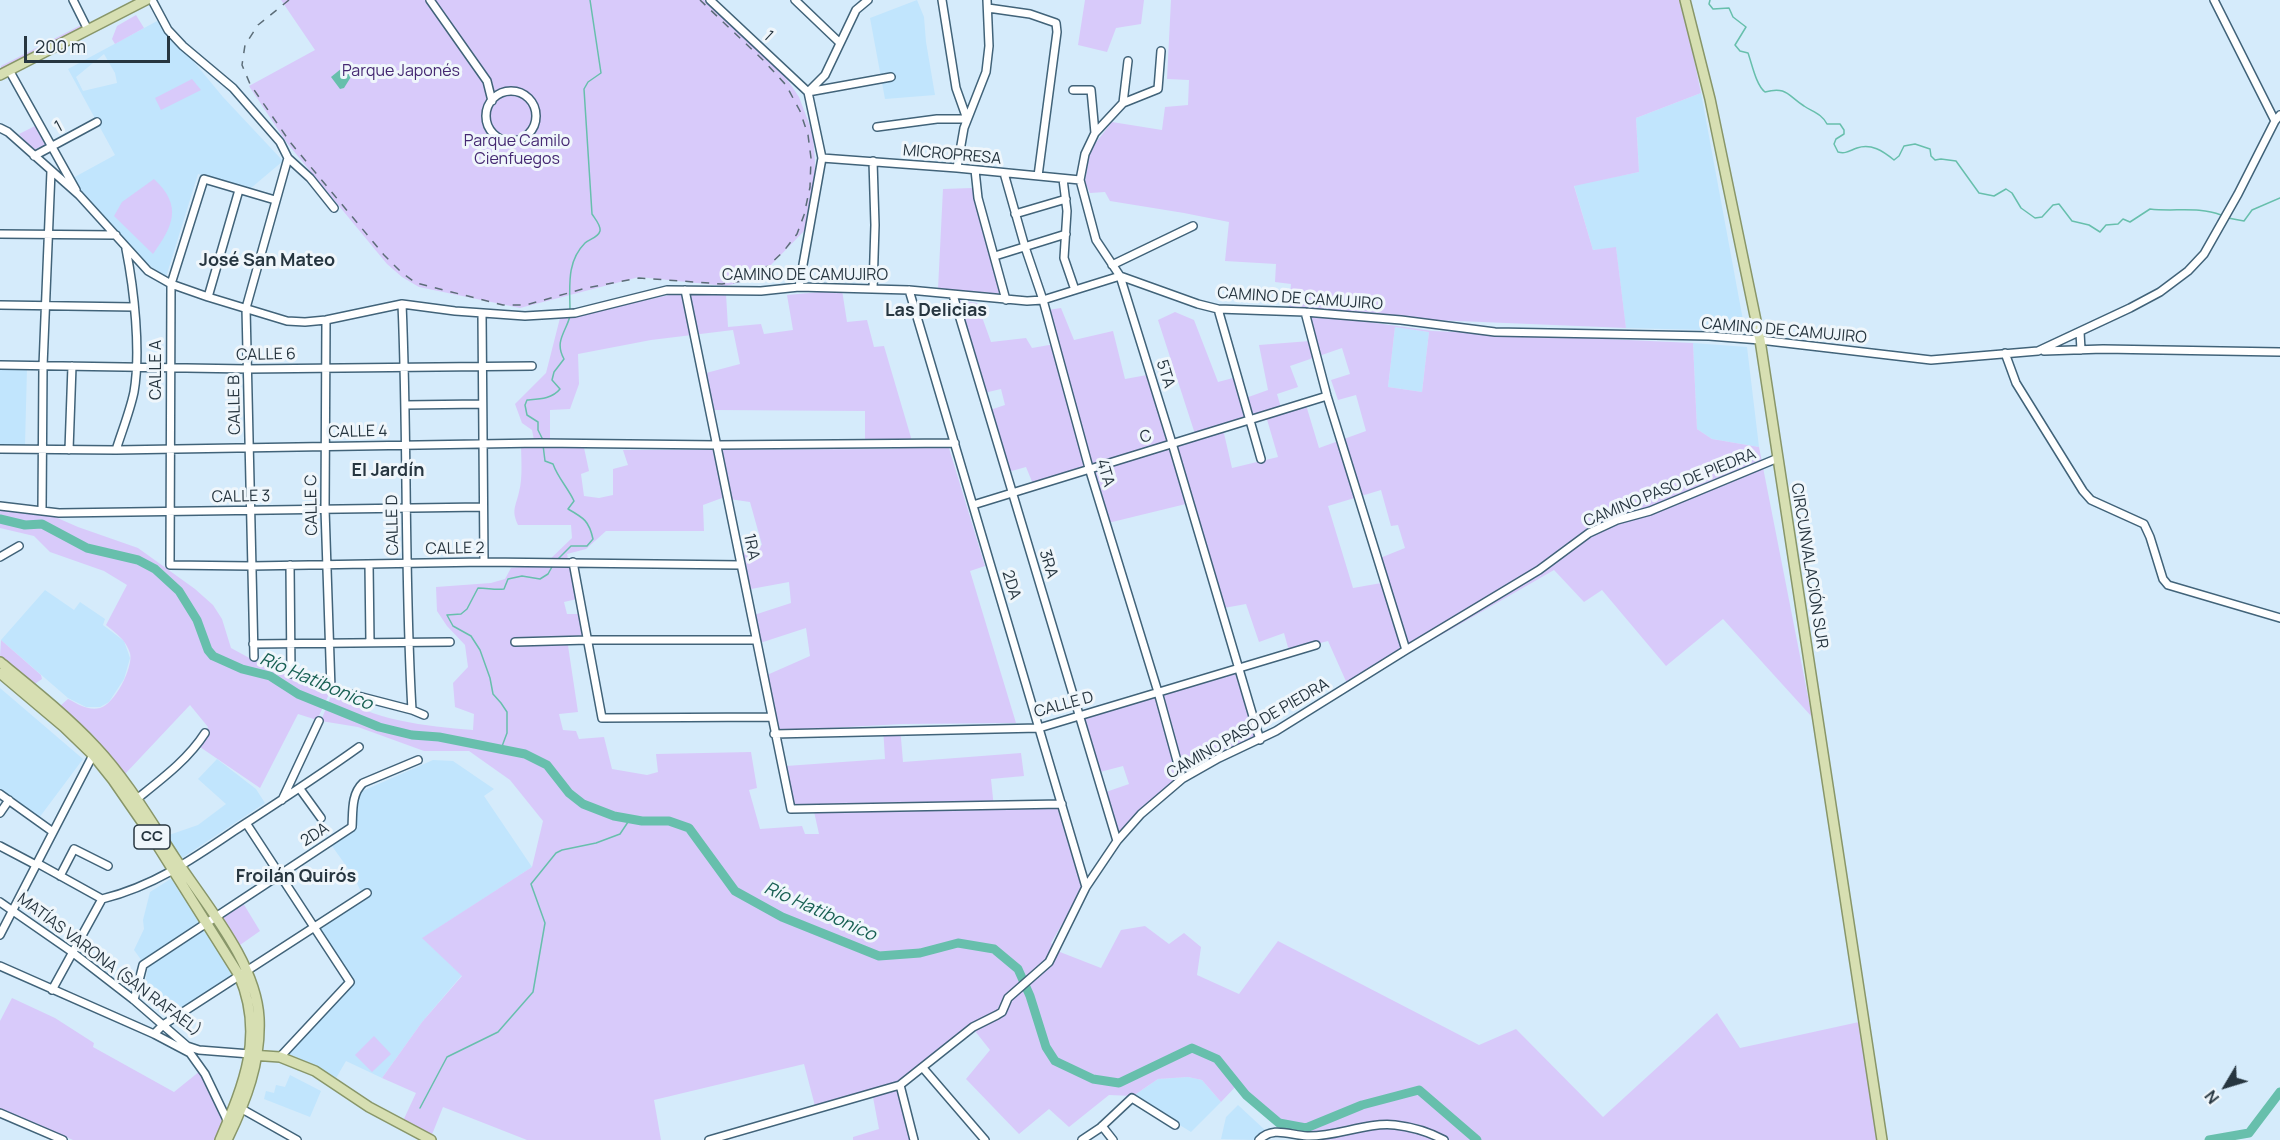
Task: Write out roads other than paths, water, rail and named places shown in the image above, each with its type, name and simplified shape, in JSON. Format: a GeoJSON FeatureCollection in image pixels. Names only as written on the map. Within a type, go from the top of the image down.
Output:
{"type":"FeatureCollection","features":[{"type":"Feature","properties":{"kind":"main road"},"geometry":{"type":"LineString","coordinates":[[4,72],[146,0]]}},
{"type":"Feature","properties":{"kind":"main road","name":"CIRCUNVALACIÓN SUR"},"geometry":{"type":"LineString","coordinates":[[1684,0],[1710,99],[1760,340],[1882,1140]]}},
{"type":"Feature","properties":{"kind":"main road","name":"CC"},"geometry":{"type":"LineString","coordinates":[[0,662],[95,752],[133,802],[178,869],[255,995],[259,1018],[251,1087],[242,1109],[220,1140]]}},
{"type":"Feature","properties":{"kind":"main road","name":"CC"},"geometry":{"type":"LineString","coordinates":[[0,673],[33,694]]}},
{"type":"Feature","properties":{"kind":"main road","name":"CC"},"geometry":{"type":"LineString","coordinates":[[227,1140],[254,1055]]}},
{"type":"Feature","properties":{"kind":"main road","name":"MATÍAS VARONA (SAN RAFAEL)"},"geometry":{"type":"LineString","coordinates":[[254,1055],[280,1056],[315,1071],[418,1137],[431,1140]]}},
{"type":"Feature","properties":{"kind":"street"},"geometry":{"type":"LineString","coordinates":[[74,0],[88,30]]}},
{"type":"Feature","properties":{"kind":"street"},"geometry":{"type":"LineString","coordinates":[[152,0],[168,30],[183,46],[233,88],[280,141],[288,158],[310,178],[334,208]]}},
{"type":"Feature","properties":{"kind":"street"},"geometry":{"type":"LineString","coordinates":[[430,0],[487,81],[492,101]]}},
{"type":"Feature","properties":{"kind":"street","name":"1"},"geometry":{"type":"LineString","coordinates":[[710,0],[808,92]]}},
{"type":"Feature","properties":{"kind":"street"},"geometry":{"type":"LineString","coordinates":[[795,0],[840,43]]}},
{"type":"Feature","properties":{"kind":"street"},"geometry":{"type":"LineString","coordinates":[[942,0],[956,88],[967,119]]}},
{"type":"Feature","properties":{"kind":"street"},"geometry":{"type":"LineString","coordinates":[[2214,0],[2278,118]]}},
{"type":"Feature","properties":{"kind":"street"},"geometry":{"type":"LineString","coordinates":[[808,92],[825,75],[856,10],[864,1]]}},
{"type":"Feature","properties":{"kind":"street"},"geometry":{"type":"LineString","coordinates":[[957,168],[967,119],[986,72],[989,46],[987,4],[1056,23],[1057,32],[1038,177]]}},
{"type":"Feature","properties":{"kind":"street","name":"5TA"},"geometry":{"type":"LineString","coordinates":[[1161,51],[1158,89],[1123,103],[1095,133],[1085,154],[1080,180],[1096,240],[1120,276],[1260,740]]}},
{"type":"Feature","properties":{"kind":"street"},"geometry":{"type":"LineString","coordinates":[[1123,103],[1128,61]]}},
{"type":"Feature","properties":{"kind":"street"},"geometry":{"type":"LineString","coordinates":[[4,72],[79,195]]}},
{"type":"Feature","properties":{"kind":"street"},"geometry":{"type":"LineString","coordinates":[[808,92],[891,76]]}},
{"type":"Feature","properties":{"kind":"street"},"geometry":{"type":"LineString","coordinates":[[487,81],[505,92],[521,93],[527,97],[536,111],[534,127],[522,139],[506,141],[492,132],[486,116],[492,101],[505,92]]}},
{"type":"Feature","properties":{"kind":"street"},"geometry":{"type":"LineString","coordinates":[[1073,90],[1091,90],[1095,133]]}},
{"type":"Feature","properties":{"kind":"street"},"geometry":{"type":"LineString","coordinates":[[799,287],[822,158],[808,92]]}},
{"type":"Feature","properties":{"kind":"street"},"geometry":{"type":"LineString","coordinates":[[877,127],[937,118],[967,119]]}},
{"type":"Feature","properties":{"kind":"street","name":"CAMINO DE CAMUJIRO"},"geometry":{"type":"LineString","coordinates":[[0,128],[79,195],[148,271],[171,284],[287,321],[326,320],[402,304],[482,314],[525,316],[575,313],[667,290],[761,291],[799,287],[909,290],[1006,300],[1043,300],[1120,276],[1218,309],[1305,312],[1401,320],[1495,332],[1708,336],[1931,360],[2038,351],[2160,292],[2188,271],[2204,254],[2278,118]]}},
{"type":"Feature","properties":{"kind":"street","name":"1"},"geometry":{"type":"LineString","coordinates":[[34,156],[97,122]]}},
{"type":"Feature","properties":{"kind":"street","name":"CALLE B"},"geometry":{"type":"LineString","coordinates":[[254,657],[246,308],[288,158]]}},
{"type":"Feature","properties":{"kind":"street","name":"MICROPRESA"},"geometry":{"type":"LineString","coordinates":[[822,158],[1080,180]]}},
{"type":"Feature","properties":{"kind":"street"},"geometry":{"type":"LineString","coordinates":[[873,161],[875,225],[873,289]]}},
{"type":"Feature","properties":{"kind":"street"},"geometry":{"type":"LineString","coordinates":[[975,170],[978,198],[1006,300]]}},
{"type":"Feature","properties":{"kind":"street"},"geometry":{"type":"LineString","coordinates":[[42,510],[43,366],[51,171]]}},
{"type":"Feature","properties":{"kind":"street","name":"4TA"},"geometry":{"type":"LineString","coordinates":[[1004,173],[1182,780]]}},
{"type":"Feature","properties":{"kind":"street"},"geometry":{"type":"LineString","coordinates":[[1063,178],[1066,199],[1064,258],[1075,290]]}},
{"type":"Feature","properties":{"kind":"street","name":"CALLE A"},"geometry":{"type":"LineString","coordinates":[[170,565],[171,284],[204,179],[239,190]]}},
{"type":"Feature","properties":{"kind":"street"},"geometry":{"type":"LineString","coordinates":[[208,297],[239,190],[275,200]]}},
{"type":"Feature","properties":{"kind":"street"},"geometry":{"type":"LineString","coordinates":[[1015,214],[1066,199]]}},
{"type":"Feature","properties":{"kind":"street"},"geometry":{"type":"LineString","coordinates":[[1112,264],[1193,226]]}},
{"type":"Feature","properties":{"kind":"street"},"geometry":{"type":"LineString","coordinates":[[0,234],[116,235]]}},
{"type":"Feature","properties":{"kind":"street"},"geometry":{"type":"LineString","coordinates":[[995,256],[1066,234]]}},
{"type":"Feature","properties":{"kind":"street"},"geometry":{"type":"LineString","coordinates":[[116,450],[134,393],[136,369],[134,308],[126,248]]}},
{"type":"Feature","properties":{"kind":"street"},"geometry":{"type":"LineString","coordinates":[[131,273],[148,271]]}},
{"type":"Feature","properties":{"kind":"street","name":"1RA"},"geometry":{"type":"LineString","coordinates":[[685,290],[790,809],[1062,804]]}},
{"type":"Feature","properties":{"kind":"street","name":"2DA"},"geometry":{"type":"LineString","coordinates":[[909,290],[1086,887]]}},
{"type":"Feature","properties":{"kind":"street","name":"3RA"},"geometry":{"type":"LineString","coordinates":[[953,295],[1117,841]]}},
{"type":"Feature","properties":{"kind":"street"},"geometry":{"type":"LineString","coordinates":[[0,304],[134,308]]}},
{"type":"Feature","properties":{"kind":"street","name":"CALLE D"},"geometry":{"type":"LineString","coordinates":[[402,304],[405,366],[408,642],[412,710]]}},
{"type":"Feature","properties":{"kind":"street"},"geometry":{"type":"LineString","coordinates":[[1218,309],[1261,459]]}},
{"type":"Feature","properties":{"kind":"street"},"geometry":{"type":"LineString","coordinates":[[1305,312],[1327,396],[1406,650]]}},
{"type":"Feature","properties":{"kind":"street"},"geometry":{"type":"LineString","coordinates":[[482,314],[484,562]]}},
{"type":"Feature","properties":{"kind":"street","name":"CALLE C"},"geometry":{"type":"LineString","coordinates":[[326,320],[325,509],[331,690],[412,710]]}},
{"type":"Feature","properties":{"kind":"street"},"geometry":{"type":"LineString","coordinates":[[2080,332],[2081,350]]}},
{"type":"Feature","properties":{"kind":"street"},"geometry":{"type":"LineString","coordinates":[[2038,351],[2280,352]]}},
{"type":"Feature","properties":{"kind":"street"},"geometry":{"type":"LineString","coordinates":[[2005,353],[2016,383],[2083,491],[2091,500],[2144,524],[2151,537],[2163,579],[2168,585],[2280,618]]}},
{"type":"Feature","properties":{"kind":"street","name":"CALLE 6"},"geometry":{"type":"LineString","coordinates":[[0,365],[136,369],[532,366]]}},
{"type":"Feature","properties":{"kind":"street"},"geometry":{"type":"LineString","coordinates":[[69,450],[72,366]]}},
{"type":"Feature","properties":{"kind":"street","name":"C"},"geometry":{"type":"LineString","coordinates":[[973,505],[1327,396]]}},
{"type":"Feature","properties":{"kind":"street"},"geometry":{"type":"LineString","coordinates":[[405,405],[482,404]]}},
{"type":"Feature","properties":{"kind":"street","name":"CALLE 4"},"geometry":{"type":"LineString","coordinates":[[0,449],[116,450],[483,443],[717,445]]}},
{"type":"Feature","properties":{"kind":"street"},"geometry":{"type":"LineString","coordinates":[[717,445],[955,443]]}},
{"type":"Feature","properties":{"kind":"street","name":"CAMINO PASO DE PIEDRA"},"geometry":{"type":"LineString","coordinates":[[709,1140],[900,1085],[973,1028],[1002,1012],[1008,998],[1050,962],[1086,887],[1117,841],[1141,814],[1182,780],[1219,758],[1260,740],[1539,570],[1589,533],[1617,520],[1650,511],[1778,458]]}},
{"type":"Feature","properties":{"kind":"street","name":"CALLE 3"},"geometry":{"type":"LineString","coordinates":[[0,506],[59,513],[483,507]]}},
{"type":"Feature","properties":{"kind":"street"},"geometry":{"type":"LineString","coordinates":[[0,557],[19,546]]}},
{"type":"Feature","properties":{"kind":"street"},"geometry":{"type":"LineString","coordinates":[[573,562],[602,718],[770,717]]}},
{"type":"Feature","properties":{"kind":"street","name":"CALLE 2"},"geometry":{"type":"LineString","coordinates":[[170,565],[573,562],[741,565]]}},
{"type":"Feature","properties":{"kind":"street"},"geometry":{"type":"LineString","coordinates":[[369,564],[370,642]]}},
{"type":"Feature","properties":{"kind":"street"},"geometry":{"type":"LineString","coordinates":[[290,565],[291,674]]}},
{"type":"Feature","properties":{"kind":"street"},"geometry":{"type":"LineString","coordinates":[[515,642],[755,640]]}},
{"type":"Feature","properties":{"kind":"street"},"geometry":{"type":"LineString","coordinates":[[253,644],[450,642]]}},
{"type":"Feature","properties":{"kind":"street","name":"CALLE D"},"geometry":{"type":"LineString","coordinates":[[774,734],[1039,728],[1316,645]]}},
{"type":"Feature","properties":{"kind":"street"},"geometry":{"type":"LineString","coordinates":[[412,710],[424,715]]}},
{"type":"Feature","properties":{"kind":"street"},"geometry":{"type":"LineString","coordinates":[[282,800],[319,721]]}},
{"type":"Feature","properties":{"kind":"street"},"geometry":{"type":"LineString","coordinates":[[133,802],[186,757],[204,733]]}},
{"type":"Feature","properties":{"kind":"street"},"geometry":{"type":"LineString","coordinates":[[52,990],[102,899],[141,887],[178,869],[300,789],[358,747]]}},
{"type":"Feature","properties":{"kind":"street"},"geometry":{"type":"LineString","coordinates":[[0,935],[95,752]]}},
{"type":"Feature","properties":{"kind":"street","name":"2DA"},"geometry":{"type":"LineString","coordinates":[[134,1000],[142,965],[352,827],[354,794],[363,783],[418,760]]}},
{"type":"Feature","properties":{"kind":"street"},"geometry":{"type":"LineString","coordinates":[[300,789],[321,818]]}},
{"type":"Feature","properties":{"kind":"street"},"geometry":{"type":"LineString","coordinates":[[0,794],[53,832]]}},
{"type":"Feature","properties":{"kind":"street"},"geometry":{"type":"LineString","coordinates":[[0,813],[9,800]]}},
{"type":"Feature","properties":{"kind":"street"},"geometry":{"type":"LineString","coordinates":[[246,824],[350,982],[280,1056]]}},
{"type":"Feature","properties":{"kind":"street"},"geometry":{"type":"LineString","coordinates":[[0,846],[102,899]]}},
{"type":"Feature","properties":{"kind":"street"},"geometry":{"type":"LineString","coordinates":[[60,876],[74,849],[108,866]]}},
{"type":"Feature","properties":{"kind":"street"},"geometry":{"type":"LineString","coordinates":[[154,1034],[163,1025],[366,893]]}},
{"type":"Feature","properties":{"kind":"street","name":"MATÍAS VARONA (SAN RAFAEL)"},"geometry":{"type":"LineString","coordinates":[[0,902],[72,952],[134,1000],[185,1048]]}},
{"type":"Feature","properties":{"kind":"street"},"geometry":{"type":"LineString","coordinates":[[0,966],[196,1053],[230,1125]]}},
{"type":"Feature","properties":{"kind":"street","name":"MATÍAS VARONA (SAN RAFAEL)"},"geometry":{"type":"LineString","coordinates":[[196,1053],[254,1055]]}},
{"type":"Feature","properties":{"kind":"street"},"geometry":{"type":"LineString","coordinates":[[922,1068],[985,1140]]}},
{"type":"Feature","properties":{"kind":"street"},"geometry":{"type":"LineString","coordinates":[[900,1085],[914,1140]]}},
{"type":"Feature","properties":{"kind":"street"},"geometry":{"type":"LineString","coordinates":[[1083,1140],[1132,1098],[1175,1125]]}},
{"type":"Feature","properties":{"kind":"street"},"geometry":{"type":"LineString","coordinates":[[242,1109],[297,1140]]}},
{"type":"Feature","properties":{"kind":"street"},"geometry":{"type":"LineString","coordinates":[[0,1113],[63,1140]]}},
{"type":"Feature","properties":{"kind":"street"},"geometry":{"type":"LineString","coordinates":[[1258,1140],[1265,1134],[1276,1131],[1308,1136],[1394,1125],[1431,1133],[1444,1140]]}},
{"type":"Feature","properties":{"kind":"street"},"geometry":{"type":"LineString","coordinates":[[1102,1126],[1113,1140]]}},
{"type":"Feature","properties":{"kind":"waterway"},"geometry":{"type":"LineString","coordinates":[[570,312],[570,275],[575,258],[585,243],[600,231],[599,224],[592,214],[584,89],[588,82],[601,73],[590,0]]}},
{"type":"Feature","properties":{"kind":"waterway"},"geometry":{"type":"LineString","coordinates":[[1710,0],[1709,4],[1713,9],[1729,8],[1733,17],[1746,27],[1735,45],[1740,51],[1748,53],[1757,79],[1765,92],[1783,91],[1820,115],[1827,124],[1840,124],[1844,134],[1836,139],[1834,144],[1838,152],[1867,146],[1881,151],[1894,160],[1904,146],[1915,144],[1930,149],[1931,156],[1935,160],[1956,161],[1979,193],[1994,196],[2006,189],[2012,193],[2021,208],[2035,218],[2042,217],[2053,205],[2059,204],[2072,221],[2089,225],[2100,232],[2106,225],[2118,224],[2123,219],[2130,222],[2150,209],[2195,210],[2221,215]]}},
{"type":"Feature","properties":{"kind":"waterway"},"geometry":{"type":"LineString","coordinates":[[2228,218],[2244,221],[2252,210],[2280,198]]}},
{"type":"Feature","properties":{"kind":"waterway"},"geometry":{"type":"LineString","coordinates":[[543,440],[538,430],[538,422],[527,415],[525,405],[527,400],[549,397],[560,389],[552,380],[554,372],[564,359],[560,342],[570,316]]}},
{"type":"Feature","properties":{"kind":"waterway"},"geometry":{"type":"LineString","coordinates":[[543,445],[545,461],[553,464],[574,501],[568,509],[585,521],[593,539],[587,546],[571,546],[556,561]]}},
{"type":"Feature","properties":{"kind":"waterway","name":"Río Hatibonico"},"geometry":{"type":"LineString","coordinates":[[0,519],[25,525],[42,524],[87,548],[138,560],[155,569],[179,591],[197,620],[208,650],[213,656],[242,669],[270,676],[298,694],[379,727],[412,735],[439,737],[525,754],[547,765],[569,793],[583,804],[614,816],[642,821],[669,821],[689,828],[735,891],[782,917],[879,956],[920,953],[958,943],[994,949],[1018,969],[1030,996],[1046,1047],[1055,1061],[1093,1079],[1119,1083],[1192,1048],[1217,1059],[1246,1095],[1279,1123],[1306,1128],[1362,1105],[1419,1090],[1477,1140]]}},
{"type":"Feature","properties":{"kind":"waterway"},"geometry":{"type":"LineString","coordinates":[[501,749],[507,733],[507,712],[493,694],[480,650],[471,636],[453,626],[447,615],[461,614],[467,609],[478,588],[504,589],[508,579],[522,576],[540,579],[548,574],[553,565]]}},
{"type":"Feature","properties":{"kind":"waterway"},"geometry":{"type":"LineString","coordinates":[[420,1108],[447,1057],[498,1032],[533,992],[545,923],[531,884],[556,853],[620,834],[630,819]]}},
{"type":"Feature","properties":{"kind":"waterway"},"geometry":{"type":"LineString","coordinates":[[2209,1140],[2249,1133],[2280,1092]]}},
{"type":"Feature","properties":{"kind":"railway"},"geometry":{"type":"LineString","coordinates":[[289,0],[258,25],[245,45],[242,65],[250,84],[290,142],[384,255],[401,272],[416,283],[503,305],[526,305],[586,288],[639,278],[722,284],[743,281],[768,266],[797,234],[810,187],[811,158],[808,135],[800,111],[786,85],[700,0]]}},
{"type":"Feature","properties":{"kind":"district","name":"José San Mateo"},"geometry":{"type":"Point","coordinates":[267,261]}},
{"type":"Feature","properties":{"kind":"district","name":"Las Delicias"},"geometry":{"type":"Point","coordinates":[936,311]}},
{"type":"Feature","properties":{"kind":"district","name":"El Jardín"},"geometry":{"type":"Point","coordinates":[388,471]}},
{"type":"Feature","properties":{"kind":"district","name":"Froilán Quirós"},"geometry":{"type":"Point","coordinates":[296,877]}},
{"type":"Feature","properties":{"kind":"park label","name":"Parque Japonés"},"geometry":{"type":"Point","coordinates":[401,72]}},
{"type":"Feature","properties":{"kind":"park label","name":"Parque Camilo Cienfuegos"},"geometry":{"type":"Point","coordinates":[517,151]}}]}
